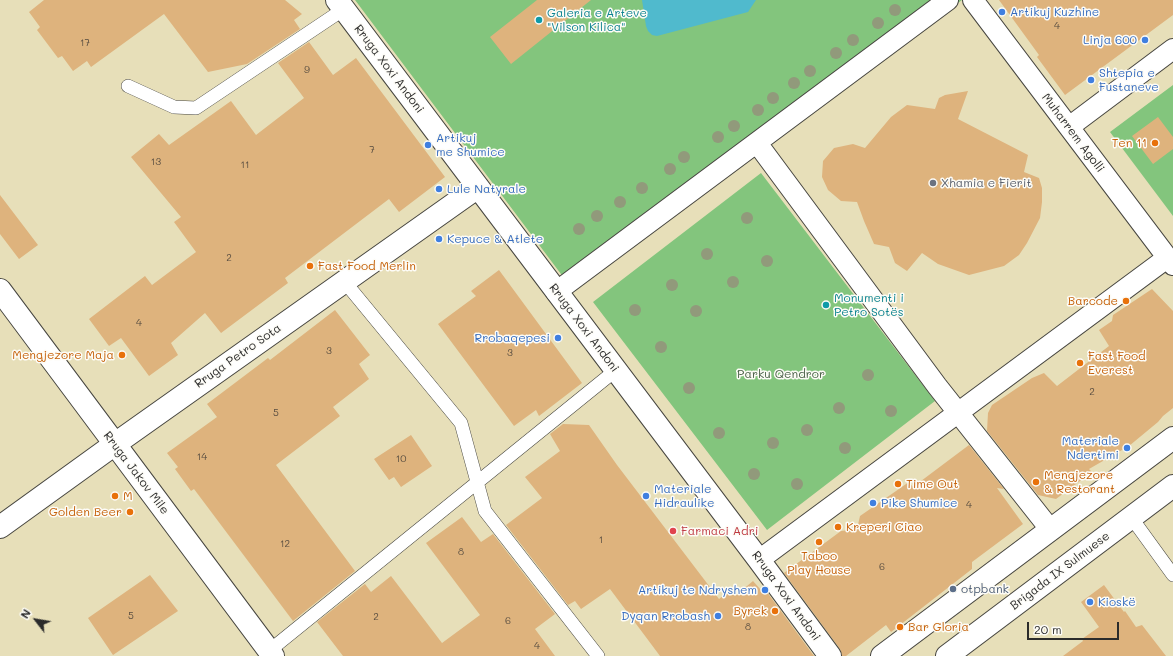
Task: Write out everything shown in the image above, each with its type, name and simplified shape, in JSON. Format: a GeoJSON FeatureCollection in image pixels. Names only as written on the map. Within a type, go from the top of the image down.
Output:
{"type":"FeatureCollection","features":[{"type":"Feature","properties":{"kind":"street"},"geometry":{"type":"LineString","coordinates":[[556,292],[948,0]]}},
{"type":"Feature","properties":{"kind":"street","name":"Muharrem Agolli"},"geometry":{"type":"LineString","coordinates":[[974,0],[1170,262]]}},
{"type":"Feature","properties":{"kind":"street","name":"Rruga Xoxi Andoni"},"geometry":{"type":"LineString","coordinates":[[340,4],[830,656]]}},
{"type":"Feature","properties":{"kind":"street"},"geometry":{"type":"LineString","coordinates":[[1069,127],[1173,49]]}},
{"type":"Feature","properties":{"kind":"street"},"geometry":{"type":"LineString","coordinates":[[757,143],[936,386],[1050,530]]}},
{"type":"Feature","properties":{"kind":"street","name":"Rruga Petro Sota"},"geometry":{"type":"LineString","coordinates":[[0,527],[114,444],[478,187]]}},
{"type":"Feature","properties":{"kind":"street"},"geometry":{"type":"LineString","coordinates":[[759,560],[958,412],[1170,262]]}},
{"type":"Feature","properties":{"kind":"street","name":"Rruga Jakov Mile"},"geometry":{"type":"LineString","coordinates":[[0,290],[271,654]]}},
{"type":"Feature","properties":{"kind":"street"},"geometry":{"type":"LineString","coordinates":[[882,656],[1173,438]]}},
{"type":"Feature","properties":{"kind":"street","name":"Brigada IX Sulmuese"},"geometry":{"type":"LineString","coordinates":[[947,656],[1173,486]]}},
{"type":"Feature","properties":{"kind":"lane"},"geometry":{"type":"LineString","coordinates":[[128,86],[174,107],[196,108],[340,4]]}},
{"type":"Feature","properties":{"kind":"lane"},"geometry":{"type":"LineString","coordinates":[[344,281],[461,423],[485,511],[598,656]]}},
{"type":"Feature","properties":{"kind":"lane"},"geometry":{"type":"LineString","coordinates":[[271,654],[616,370]]}},
{"type":"Feature","properties":{"kind":"lane"},"geometry":{"type":"LineString","coordinates":[[1132,517],[1173,575]]}},
{"type":"Feature","properties":{"kind":"green space"},"geometry":{"type":"Polygon","coordinates":[[[355,0],[962,0],[573,290],[355,0]]]}},
{"type":"Feature","properties":{"kind":"green space"},"geometry":{"type":"Polygon","coordinates":[[[1173,85],[1173,216],[1110,132],[1173,85]]]}},
{"type":"Feature","properties":{"kind":"green space","name":"Parku Qendror"},"geometry":{"type":"Polygon","coordinates":[[[761,173],[935,401],[767,530],[593,302],[761,173]]]}},
{"type":"Feature","properties":{"kind":"water"},"geometry":{"type":"Polygon","coordinates":[[[642,0],[756,0],[748,12],[657,36],[652,35],[648,31],[642,0]]]}},
{"type":"Feature","properties":{"kind":"building"},"geometry":{"type":"Polygon","coordinates":[[[44,0],[285,0],[302,14],[294,20],[300,29],[247,64],[208,72],[164,14],[91,67],[87,61],[73,71],[62,56],[58,58],[37,30],[40,27],[29,12],[44,0]]]}},
{"type":"Feature","properties":{"kind":"building","name":"Galeria e Arteve \"Vilson Kilica\""},"geometry":{"type":"Polygon","coordinates":[[[537,0],[591,0],[511,64],[490,37],[537,0]]]}},
{"type":"Feature","properties":{"kind":"building"},"geometry":{"type":"Polygon","coordinates":[[[999,0],[1173,0],[1173,15],[1065,95],[1037,57],[1039,55],[999,0]]]}},
{"type":"Feature","properties":{"kind":"building"},"geometry":{"type":"Polygon","coordinates":[[[309,42],[333,75],[356,58],[445,177],[399,212],[389,199],[285,278],[288,283],[221,333],[205,313],[171,343],[178,355],[149,376],[121,338],[109,346],[89,319],[145,276],[152,285],[196,252],[174,222],[181,217],[131,157],[159,134],[169,145],[231,101],[256,135],[304,98],[278,63],[309,42]]]}},
{"type":"Feature","properties":{"kind":"building","name":"Xhamia e Fierit"},"geometry":{"type":"Polygon","coordinates":[[[968,91],[958,119],[1028,155],[1024,172],[1039,178],[1042,188],[1040,218],[1019,255],[1004,266],[969,275],[938,264],[922,253],[907,271],[895,263],[889,247],[874,244],[857,202],[841,201],[828,190],[822,177],[823,161],[834,148],[853,144],[865,148],[891,117],[907,105],[935,109],[939,98],[945,95],[968,91]]]}},
{"type":"Feature","properties":{"kind":"building","name":"Ten 11"},"geometry":{"type":"Polygon","coordinates":[[[1158,117],[1173,137],[1173,149],[1153,164],[1132,136],[1158,117]]]}},
{"type":"Feature","properties":{"kind":"building"},"geometry":{"type":"Polygon","coordinates":[[[0,195],[38,245],[19,259],[0,234],[0,195]]]}},
{"type":"Feature","properties":{"kind":"building"},"geometry":{"type":"Polygon","coordinates":[[[499,270],[582,383],[539,416],[536,410],[514,426],[438,324],[476,296],[471,291],[499,270]]]}},
{"type":"Feature","properties":{"kind":"building"},"geometry":{"type":"Polygon","coordinates":[[[1152,289],[1173,311],[1173,408],[1129,446],[1089,469],[1092,472],[1056,499],[1038,495],[987,431],[988,413],[992,405],[1032,378],[1044,373],[1057,386],[1109,346],[1099,330],[1112,321],[1113,315],[1152,289]]]}},
{"type":"Feature","properties":{"kind":"building"},"geometry":{"type":"Polygon","coordinates":[[[335,310],[370,355],[359,364],[369,379],[333,407],[340,416],[276,465],[355,571],[293,621],[194,489],[191,491],[175,469],[178,467],[167,453],[217,417],[207,404],[268,358],[270,360],[335,310]]]}},
{"type":"Feature","properties":{"kind":"building"},"geometry":{"type":"Polygon","coordinates":[[[563,424],[589,425],[617,465],[719,599],[730,590],[735,596],[753,581],[761,590],[764,588],[814,656],[660,656],[610,589],[581,609],[575,601],[568,605],[506,525],[542,498],[525,477],[560,451],[550,434],[563,424]]]}},
{"type":"Feature","properties":{"kind":"building"},"geometry":{"type":"Polygon","coordinates":[[[411,435],[432,466],[401,487],[394,477],[389,480],[374,459],[411,435]]]}},
{"type":"Feature","properties":{"kind":"building"},"geometry":{"type":"Polygon","coordinates":[[[969,445],[1004,489],[997,488],[1023,524],[972,562],[972,569],[891,632],[886,625],[846,656],[842,656],[840,649],[784,573],[841,531],[857,529],[860,516],[909,482],[913,487],[969,445]]]}},
{"type":"Feature","properties":{"kind":"building"},"geometry":{"type":"Polygon","coordinates":[[[462,517],[481,542],[493,534],[555,614],[535,629],[555,656],[343,656],[317,622],[365,584],[371,592],[391,576],[442,643],[480,615],[426,543],[462,517]]]}},
{"type":"Feature","properties":{"kind":"building"},"geometry":{"type":"Polygon","coordinates":[[[150,575],[178,611],[113,655],[88,618],[150,575]]]}},
{"type":"Feature","properties":{"kind":"building"},"geometry":{"type":"Polygon","coordinates":[[[1104,585],[1136,627],[1142,625],[1166,656],[1063,656],[1083,641],[1082,639],[1099,627],[1081,602],[1104,585]]]}},
{"type":"Feature","properties":{"kind":"place","name":"Artikuj Kuzhine"},"geometry":{"type":"Point","coordinates":[1002,12]}},
{"type":"Feature","properties":{"kind":"place","name":"Galeria e Arteve \"Vilson Kilica\""},"geometry":{"type":"Point","coordinates":[539,20]}},
{"type":"Feature","properties":{"kind":"place","name":"Linja 600"},"geometry":{"type":"Point","coordinates":[1145,40]}},
{"type":"Feature","properties":{"kind":"place","name":"Shtepia e Fustaneve"},"geometry":{"type":"Point","coordinates":[1091,80]}},
{"type":"Feature","properties":{"kind":"place","name":"Ten 11"},"geometry":{"type":"Point","coordinates":[1155,143]}},
{"type":"Feature","properties":{"kind":"place","name":"Artikuj me Shumice"},"geometry":{"type":"Point","coordinates":[428,145]}},
{"type":"Feature","properties":{"kind":"place","name":"Xhamia e Fierit"},"geometry":{"type":"Point","coordinates":[933,183]}},
{"type":"Feature","properties":{"kind":"place","name":"Lule Natyrale"},"geometry":{"type":"Point","coordinates":[439,189]}},
{"type":"Feature","properties":{"kind":"place","name":"Kepuce & Atlete"},"geometry":{"type":"Point","coordinates":[439,239]}},
{"type":"Feature","properties":{"kind":"place","name":"Fast Food Merlin"},"geometry":{"type":"Point","coordinates":[310,266]}},
{"type":"Feature","properties":{"kind":"place","name":"Barcode"},"geometry":{"type":"Point","coordinates":[1126,301]}},
{"type":"Feature","properties":{"kind":"place","name":"Monumenti i Petro Sotës"},"geometry":{"type":"Point","coordinates":[826,305]}},
{"type":"Feature","properties":{"kind":"place","name":"Rrobaqepesi"},"geometry":{"type":"Point","coordinates":[558,338]}},
{"type":"Feature","properties":{"kind":"place","name":"Mengjezore Maja"},"geometry":{"type":"Point","coordinates":[122,355]}},
{"type":"Feature","properties":{"kind":"place","name":"Fast Food Everest"},"geometry":{"type":"Point","coordinates":[1080,363]}},
{"type":"Feature","properties":{"kind":"place","name":"Materiale Ndertimi"},"geometry":{"type":"Point","coordinates":[1127,448]}},
{"type":"Feature","properties":{"kind":"place","name":"Mengjezore & Restorant"},"geometry":{"type":"Point","coordinates":[1036,482]}},
{"type":"Feature","properties":{"kind":"place","name":"Time Out"},"geometry":{"type":"Point","coordinates":[898,484]}},
{"type":"Feature","properties":{"kind":"place","name":"M"},"geometry":{"type":"Point","coordinates":[115,496]}},
{"type":"Feature","properties":{"kind":"place","name":"Materiale Hidraulike"},"geometry":{"type":"Point","coordinates":[646,496]}},
{"type":"Feature","properties":{"kind":"place","name":"Pike Shumice"},"geometry":{"type":"Point","coordinates":[873,503]}},
{"type":"Feature","properties":{"kind":"place","name":"Golden Beer"},"geometry":{"type":"Point","coordinates":[130,512]}},
{"type":"Feature","properties":{"kind":"place","name":"Kreperi Ciao"},"geometry":{"type":"Point","coordinates":[838,527]}},
{"type":"Feature","properties":{"kind":"place","name":"Farmaci Adri"},"geometry":{"type":"Point","coordinates":[673,531]}},
{"type":"Feature","properties":{"kind":"place","name":"Taboo Play House"},"geometry":{"type":"Point","coordinates":[819,542]}},
{"type":"Feature","properties":{"kind":"place","name":"otpbank"},"geometry":{"type":"Point","coordinates":[953,589]}},
{"type":"Feature","properties":{"kind":"place","name":"Artikuj te Ndryshem"},"geometry":{"type":"Point","coordinates":[765,590]}},
{"type":"Feature","properties":{"kind":"place","name":"Kioskë"},"geometry":{"type":"Point","coordinates":[1090,602]}},
{"type":"Feature","properties":{"kind":"place","name":"Byrek"},"geometry":{"type":"Point","coordinates":[775,611]}},
{"type":"Feature","properties":{"kind":"place","name":"Dyqan Rrobash"},"geometry":{"type":"Point","coordinates":[718,616]}},
{"type":"Feature","properties":{"kind":"place","name":"Bar Gloria"},"geometry":{"type":"Point","coordinates":[900,627]}}]}
